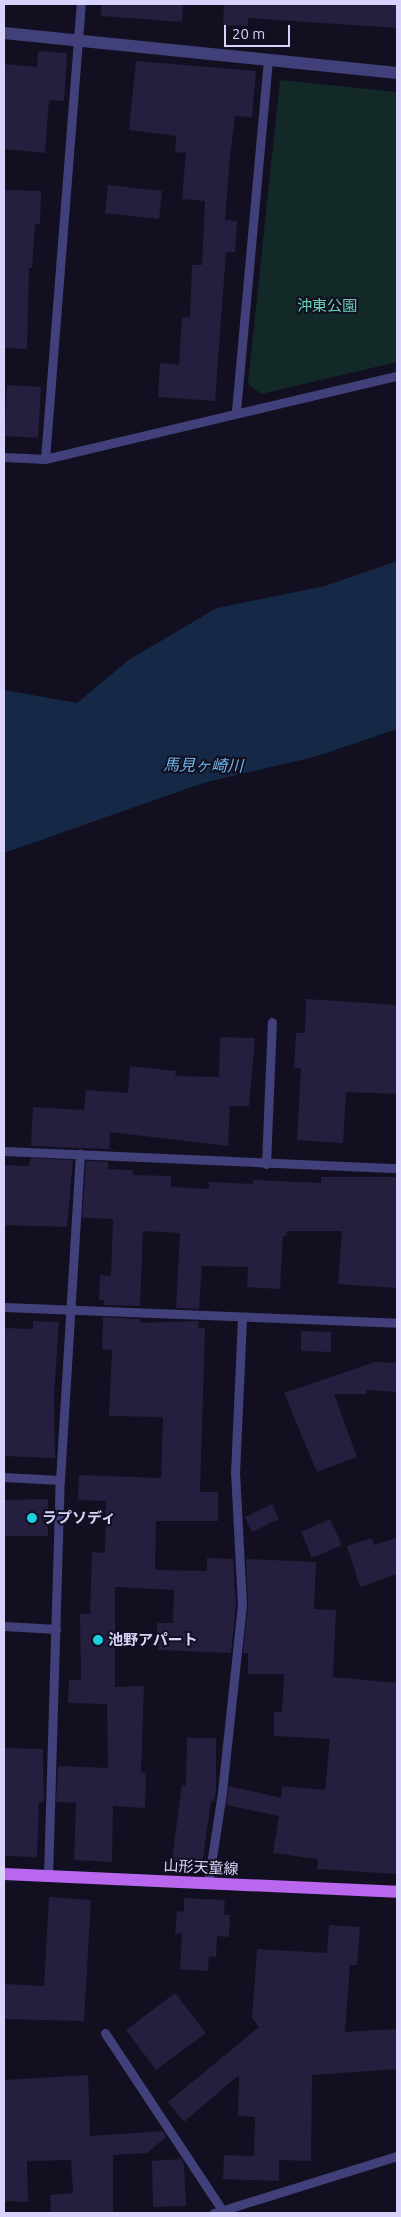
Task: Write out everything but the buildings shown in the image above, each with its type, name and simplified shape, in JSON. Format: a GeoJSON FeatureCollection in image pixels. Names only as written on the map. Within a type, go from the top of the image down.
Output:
{"type":"FeatureCollection","features":[{"type":"Feature","properties":{"kind":"main road","name":"山形天童線"},"geometry":{"type":"LineString","coordinates":[[4,1874],[397,1892]]}},
{"type":"Feature","properties":{"kind":"street"},"geometry":{"type":"LineString","coordinates":[[4,33],[397,73]]}},
{"type":"Feature","properties":{"kind":"lane"},"geometry":{"type":"LineString","coordinates":[[45,459],[81,4]]}},
{"type":"Feature","properties":{"kind":"lane"},"geometry":{"type":"LineString","coordinates":[[236,411],[268,61]]}},
{"type":"Feature","properties":{"kind":"lane"},"geometry":{"type":"LineString","coordinates":[[4,457],[45,459],[236,411],[397,376]]}},
{"type":"Feature","properties":{"kind":"lane"},"geometry":{"type":"LineString","coordinates":[[266,1164],[272,1022]]}},
{"type":"Feature","properties":{"kind":"lane"},"geometry":{"type":"LineString","coordinates":[[4,1150],[266,1164],[397,1168]]}},
{"type":"Feature","properties":{"kind":"lane"},"geometry":{"type":"LineString","coordinates":[[48,1876],[60,1480],[80,1154]]}},
{"type":"Feature","properties":{"kind":"lane"},"geometry":{"type":"LineString","coordinates":[[4,1307],[397,1323]]}},
{"type":"Feature","properties":{"kind":"lane"},"geometry":{"type":"LineString","coordinates":[[208,1884],[222,1792],[242,1605],[235,1473],[242,1317]]}},
{"type":"Feature","properties":{"kind":"lane"},"geometry":{"type":"LineString","coordinates":[[4,1477],[60,1480]]}},
{"type":"Feature","properties":{"kind":"lane"},"geometry":{"type":"LineString","coordinates":[[4,1626],[56,1629]]}},
{"type":"Feature","properties":{"kind":"lane"},"geometry":{"type":"LineString","coordinates":[[105,2033],[225,2212],[397,2156]]}},
{"type":"Feature","properties":{"kind":"green space","name":"沖東公園"},"geometry":{"type":"Polygon","coordinates":[[[280,80],[397,92],[397,362],[261,394],[248,384],[280,80]]]}},
{"type":"Feature","properties":{"kind":"water","name":"馬見ヶ崎川"},"geometry":{"type":"Polygon","coordinates":[[[397,561],[397,729],[314,757],[203,783],[4,853],[4,690],[77,703],[130,659],[217,608],[325,586],[397,561]]]}},
{"type":"Feature","properties":{"kind":"place","name":"ラプソディ"},"geometry":{"type":"Point","coordinates":[32,1518]}},
{"type":"Feature","properties":{"kind":"place","name":"池野アパート"},"geometry":{"type":"Point","coordinates":[98,1640]}}]}
